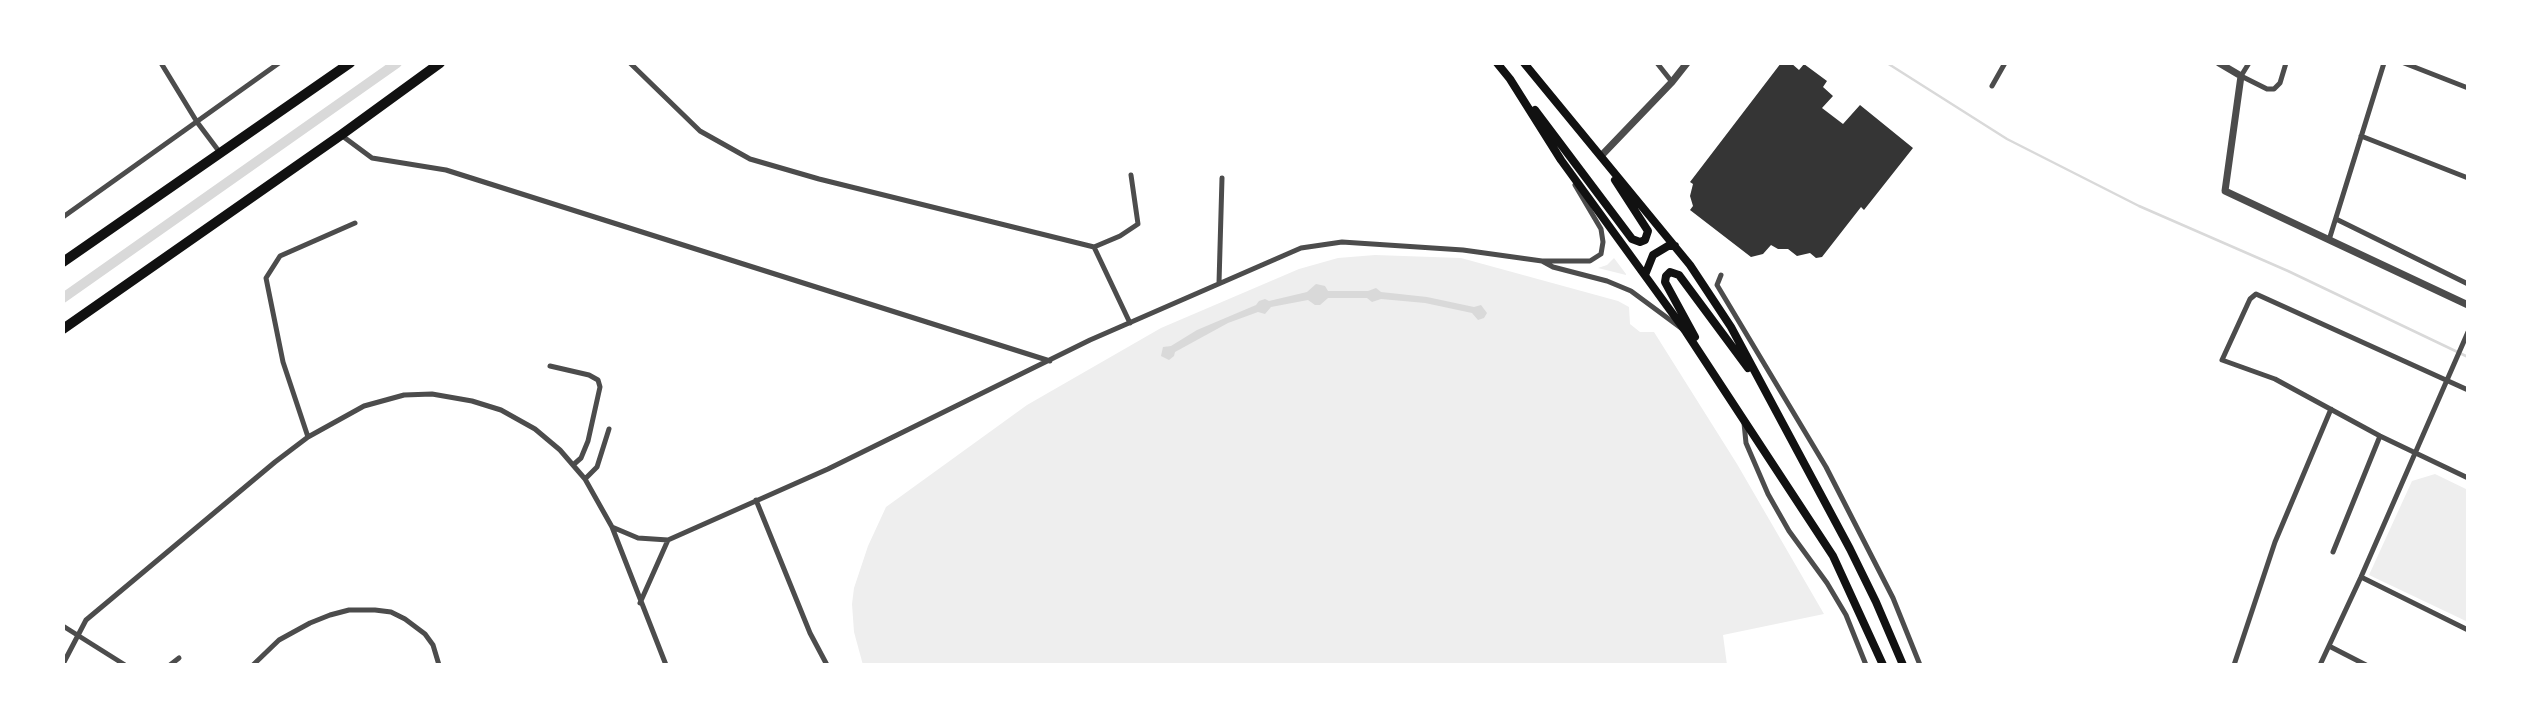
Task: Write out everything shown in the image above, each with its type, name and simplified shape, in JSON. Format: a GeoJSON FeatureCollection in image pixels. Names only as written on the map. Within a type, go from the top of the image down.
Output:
{"type":"FeatureCollection","features":[{"type":"Feature","properties":{"kind":"highway"},"geometry":{"type":"LineString","coordinates":[[63,262],[349,63]]}},
{"type":"Feature","properties":{"kind":"highway"},"geometry":{"type":"LineString","coordinates":[[63,328],[440,63]]}},
{"type":"Feature","properties":{"kind":"main road"},"geometry":{"type":"LineString","coordinates":[[1497,63],[1562,144],[1632,239],[1640,242],[1645,240],[1648,230],[1601,156]]}},
{"type":"Feature","properties":{"kind":"main road"},"geometry":{"type":"LineString","coordinates":[[1524,63],[1675,246],[1731,327],[1877,602],[1903,665]]}},
{"type":"Feature","properties":{"kind":"main road"},"geometry":{"type":"LineString","coordinates":[[1510,79],[1561,160],[1686,332],[1833,556],[1883,665]]}},
{"type":"Feature","properties":{"kind":"main road"},"geometry":{"type":"LineString","coordinates":[[1645,275],[1653,255],[1668,246],[1675,246]]}},
{"type":"Feature","properties":{"kind":"main road"},"geometry":{"type":"LineString","coordinates":[[1724,389],[1666,285],[1665,278],[1668,274],[1673,272],[1679,275],[1761,386]]}},
{"type":"Feature","properties":{"kind":"street"},"geometry":{"type":"LineString","coordinates":[[161,63],[197,122],[221,154]]}},
{"type":"Feature","properties":{"kind":"street"},"geometry":{"type":"LineString","coordinates":[[267,63],[268,71]]}},
{"type":"Feature","properties":{"kind":"street"},"geometry":{"type":"LineString","coordinates":[[63,217],[279,63]]}},
{"type":"Feature","properties":{"kind":"street"},"geometry":{"type":"LineString","coordinates":[[630,63],[700,131],[750,159],[819,179],[1094,247],[1120,236],[1138,224],[1130,175]]}},
{"type":"Feature","properties":{"kind":"street"},"geometry":{"type":"LineString","coordinates":[[1657,63],[1672,82]]}},
{"type":"Feature","properties":{"kind":"street"},"geometry":{"type":"LineString","coordinates":[[1601,156],[1672,82],[1686,63]]}},
{"type":"Feature","properties":{"kind":"street"},"geometry":{"type":"LineString","coordinates":[[1992,86],[2004,63]]}},
{"type":"Feature","properties":{"kind":"street"},"geometry":{"type":"LineString","coordinates":[[2220,63],[2267,89],[2274,89],[2280,83],[2286,63]]}},
{"type":"Feature","properties":{"kind":"street"},"geometry":{"type":"LineString","coordinates":[[2249,63],[2241,76],[2225,191],[2468,305]]}},
{"type":"Feature","properties":{"kind":"street"},"geometry":{"type":"LineString","coordinates":[[2328,241],[2384,63]]}},
{"type":"Feature","properties":{"kind":"street"},"geometry":{"type":"LineString","coordinates":[[2404,63],[2468,88]]}},
{"type":"Feature","properties":{"kind":"street"},"geometry":{"type":"LineString","coordinates":[[341,135],[372,158],[446,170],[1051,361]]}},
{"type":"Feature","properties":{"kind":"street"},"geometry":{"type":"LineString","coordinates":[[2361,136],[2468,178]]}},
{"type":"Feature","properties":{"kind":"street"},"geometry":{"type":"LineString","coordinates":[[612,527],[638,538],[668,540],[828,469],[1130,323],[1301,248],[1342,242],[1463,250],[1542,261],[1590,261],[1601,254],[1601,229],[1561,160]]}},
{"type":"Feature","properties":{"kind":"street"},"geometry":{"type":"LineString","coordinates":[[1219,283],[1222,178]]}},
{"type":"Feature","properties":{"kind":"street"},"geometry":{"type":"LineString","coordinates":[[2336,219],[2468,284]]}},
{"type":"Feature","properties":{"kind":"street"},"geometry":{"type":"LineString","coordinates":[[308,437],[283,362],[266,278],[280,256],[355,223]]}},
{"type":"Feature","properties":{"kind":"street"},"geometry":{"type":"LineString","coordinates":[[1094,247],[1130,323]]}},
{"type":"Feature","properties":{"kind":"street"},"geometry":{"type":"LineString","coordinates":[[1542,261],[1553,267],[1607,281],[1631,291],[1686,332]]}},
{"type":"Feature","properties":{"kind":"street"},"geometry":{"type":"LineString","coordinates":[[1721,275],[1717,285],[1826,467],[1893,598],[1920,665]]}},
{"type":"Feature","properties":{"kind":"street"},"geometry":{"type":"LineString","coordinates":[[2468,390],[2256,294],[2250,299],[2222,360],[2275,379],[2380,436],[2468,478]]}},
{"type":"Feature","properties":{"kind":"street"},"geometry":{"type":"LineString","coordinates":[[2320,665],[2467,335]]}},
{"type":"Feature","properties":{"kind":"street"},"geometry":{"type":"LineString","coordinates":[[550,366],[589,375],[598,380],[600,387],[588,441],[582,458],[573,465]]}},
{"type":"Feature","properties":{"kind":"street"},"geometry":{"type":"LineString","coordinates":[[63,664],[86,620],[308,437],[364,407],[404,395],[432,394],[472,401],[501,410],[535,429],[573,465],[612,527],[666,665]]}},
{"type":"Feature","properties":{"kind":"street"},"geometry":{"type":"LineString","coordinates":[[2234,665],[2275,542],[2331,410]]}},
{"type":"Feature","properties":{"kind":"street"},"geometry":{"type":"LineString","coordinates":[[1744,419],[1746,443],[1768,494],[1789,531],[1846,615],[1866,665]]}},
{"type":"Feature","properties":{"kind":"street"},"geometry":{"type":"LineString","coordinates":[[584,479],[597,467],[609,429]]}},
{"type":"Feature","properties":{"kind":"street"},"geometry":{"type":"LineString","coordinates":[[2333,552],[2380,436]]}},
{"type":"Feature","properties":{"kind":"street"},"geometry":{"type":"LineString","coordinates":[[756,500],[810,633],[827,665]]}},
{"type":"Feature","properties":{"kind":"street"},"geometry":{"type":"LineString","coordinates":[[640,603],[668,540]]}},
{"type":"Feature","properties":{"kind":"street"},"geometry":{"type":"LineString","coordinates":[[2361,577],[2468,629]]}},
{"type":"Feature","properties":{"kind":"street"},"geometry":{"type":"LineString","coordinates":[[253,665],[279,640],[310,623],[349,610],[375,610],[391,612],[425,634],[433,645],[439,665]]}},
{"type":"Feature","properties":{"kind":"street"},"geometry":{"type":"LineString","coordinates":[[63,625],[125,665]]}},
{"type":"Feature","properties":{"kind":"street"},"geometry":{"type":"LineString","coordinates":[[2329,646],[2366,665]]}},
{"type":"Feature","properties":{"kind":"street"},"geometry":{"type":"LineString","coordinates":[[170,665],[179,658]]}},
{"type":"Feature","properties":{"kind":"shaded area"},"geometry":{"type":"Polygon","coordinates":[[[1375,255],[1461,258],[1618,301],[1629,307],[1630,324],[1640,332],[1654,332],[1737,464],[1824,614],[1723,635],[1727,665],[863,665],[854,632],[854,588],[868,546],[886,507],[1027,405],[1161,328],[1299,269],[1338,258],[1375,255]]]}},
{"type":"Feature","properties":{"kind":"shaded area"},"geometry":{"type":"Polygon","coordinates":[[[1614,258],[1626,275],[1598,268],[1607,265],[1614,258]]]}},
{"type":"Feature","properties":{"kind":"shaded area"},"geometry":{"type":"Polygon","coordinates":[[[1316,284],[1325,286],[1328,291],[1368,291],[1376,288],[1381,292],[1427,297],[1474,307],[1481,305],[1487,313],[1484,318],[1478,320],[1472,313],[1425,303],[1328,298],[1320,305],[1315,305],[1308,300],[1271,307],[1265,314],[1258,312],[1228,323],[1175,352],[1169,360],[1161,356],[1163,347],[1171,346],[1197,330],[1256,305],[1259,301],[1307,292],[1316,284]]]}},
{"type":"Feature","properties":{"kind":"shaded area"},"geometry":{"type":"Polygon","coordinates":[[[2435,474],[2468,490],[2468,622],[2369,575],[2412,481],[2435,474]]]}},
{"type":"Feature","properties":{"kind":"building"},"geometry":{"type":"Polygon","coordinates":[[[1781,63],[1791,63],[1799,70],[1804,64],[1827,81],[1823,87],[1833,96],[1822,108],[1843,124],[1860,105],[1913,148],[1864,210],[1861,207],[1822,257],[1816,258],[1810,253],[1797,256],[1788,249],[1778,249],[1771,245],[1763,254],[1751,257],[1690,210],[1693,206],[1690,196],[1693,184],[1690,182],[1781,63]]]}},
{"type":"Feature","properties":{"kind":"waterway"},"geometry":{"type":"LineString","coordinates":[[63,298],[397,63]]}},
{"type":"Feature","properties":{"kind":"waterway"},"geometry":{"type":"LineString","coordinates":[[1887,63],[2007,139],[2139,206],[2288,271],[2468,357]]}}]}
